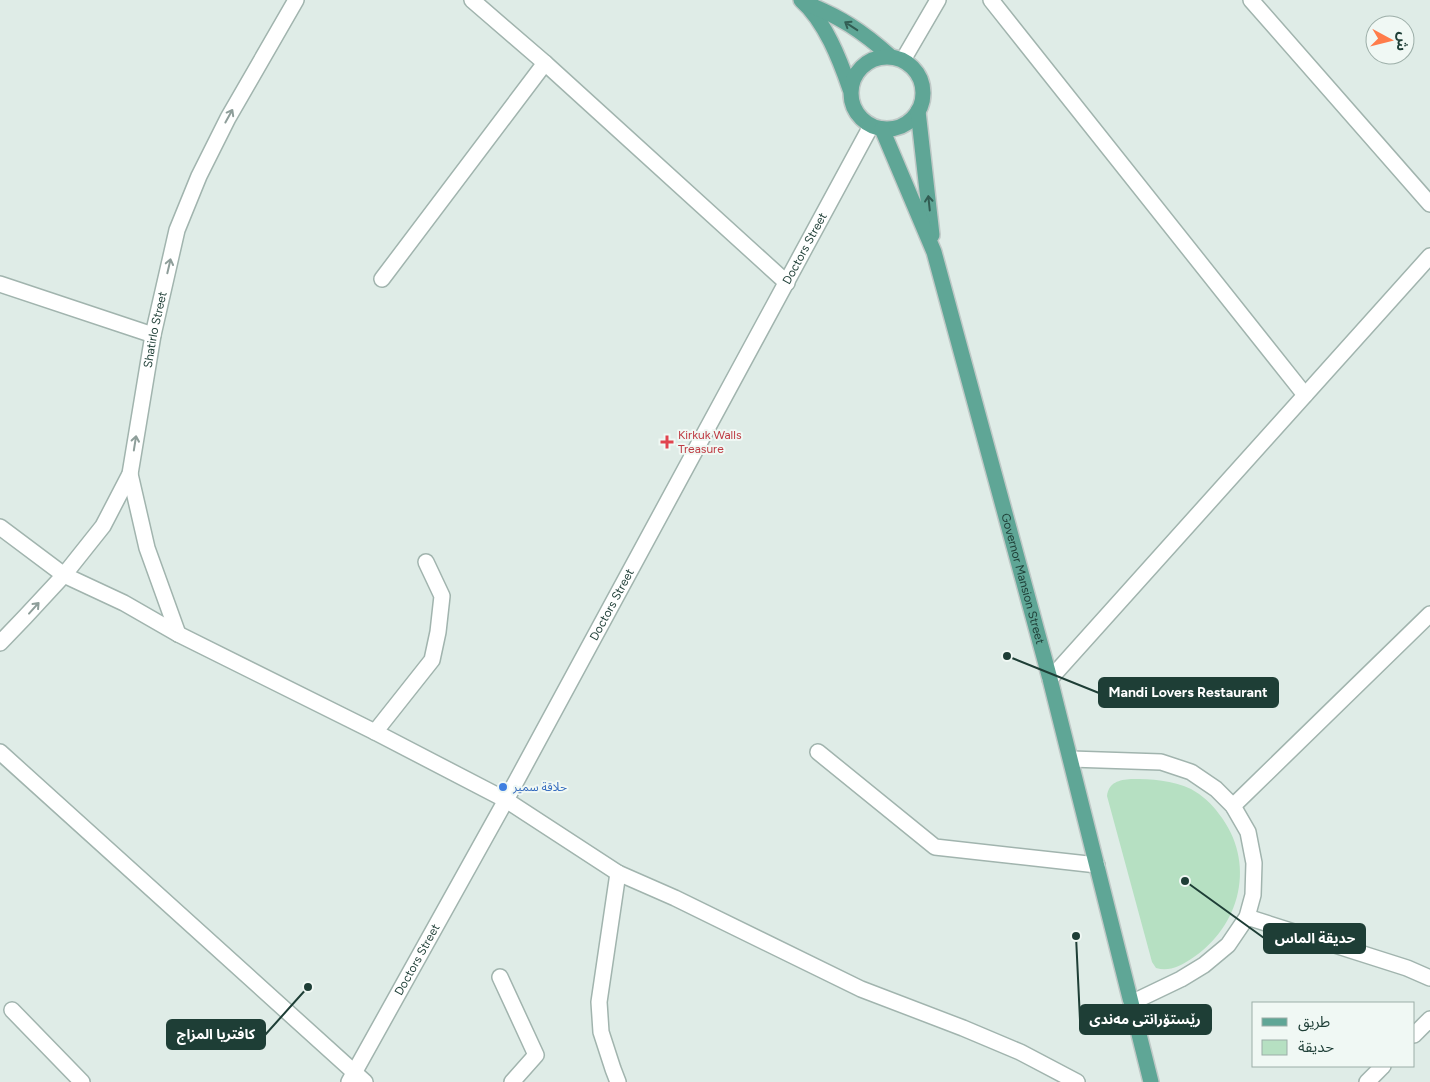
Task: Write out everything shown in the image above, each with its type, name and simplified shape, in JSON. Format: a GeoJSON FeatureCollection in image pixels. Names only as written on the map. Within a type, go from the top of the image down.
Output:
{"type":"FeatureCollection","features":[{"type":"Feature","properties":{"kind":"main road","name":"Governor Mansion Street"},"geometry":{"type":"LineString","coordinates":[[803,2],[828,12],[850,24],[896,58],[915,69],[922,82],[923,97],[918,111],[934,252],[1071,758],[1151,1082]]}},
{"type":"Feature","properties":{"kind":"main road","name":"Governor Mansion Street"},"geometry":{"type":"LineString","coordinates":[[803,2],[819,22],[832,44],[850,89],[852,104],[859,117],[877,128],[934,252]]}},
{"type":"Feature","properties":{"kind":"main road"},"geometry":{"type":"LineString","coordinates":[[850,89],[854,75],[863,64],[876,57],[896,58]]}},
{"type":"Feature","properties":{"kind":"main road"},"geometry":{"type":"LineString","coordinates":[[877,128],[896,128],[909,122],[918,111]]}},
{"type":"Feature","properties":{"kind":"street","name":"Shatirlo Street"},"geometry":{"type":"LineString","coordinates":[[0,643],[64,575],[103,526],[130,474],[153,335],[177,230],[199,176],[228,118],[296,0]]}},
{"type":"Feature","properties":{"kind":"street"},"geometry":{"type":"LineString","coordinates":[[472,0],[546,63],[787,283]]}},
{"type":"Feature","properties":{"kind":"street"},"geometry":{"type":"LineString","coordinates":[[896,58],[938,0]]}},
{"type":"Feature","properties":{"kind":"street"},"geometry":{"type":"LineString","coordinates":[[991,0],[1305,395]]}},
{"type":"Feature","properties":{"kind":"street"},"geometry":{"type":"LineString","coordinates":[[1251,0],[1430,204]]}},
{"type":"Feature","properties":{"kind":"street"},"geometry":{"type":"LineString","coordinates":[[382,278],[546,63]]}},
{"type":"Feature","properties":{"kind":"street","name":"Doctors Street"},"geometry":{"type":"LineString","coordinates":[[356,1078],[787,283],[877,128]]}},
{"type":"Feature","properties":{"kind":"street"},"geometry":{"type":"LineString","coordinates":[[1050,679],[1430,256]]}},
{"type":"Feature","properties":{"kind":"street"},"geometry":{"type":"LineString","coordinates":[[0,284],[153,335]]}},
{"type":"Feature","properties":{"kind":"street"},"geometry":{"type":"LineString","coordinates":[[130,474],[147,548],[178,634]]}},
{"type":"Feature","properties":{"kind":"street"},"geometry":{"type":"LineString","coordinates":[[0,527],[64,575],[124,603],[178,634],[506,800],[618,873],[675,898],[862,989],[1012,1048],[1077,1082]]}},
{"type":"Feature","properties":{"kind":"street"},"geometry":{"type":"LineString","coordinates":[[374,732],[432,660],[438,632],[442,596],[426,562]]}},
{"type":"Feature","properties":{"kind":"street"},"geometry":{"type":"LineString","coordinates":[[1233,806],[1430,614]]}},
{"type":"Feature","properties":{"kind":"street"},"geometry":{"type":"LineString","coordinates":[[0,752],[356,1078]]}},
{"type":"Feature","properties":{"kind":"street"},"geometry":{"type":"LineString","coordinates":[[818,752],[935,847],[1097,865]]}},
{"type":"Feature","properties":{"kind":"street"},"geometry":{"type":"LineString","coordinates":[[1071,758],[1161,762],[1191,772],[1216,789],[1233,806],[1248,832],[1254,863],[1253,895],[1247,917],[1228,945],[1204,965],[1181,979],[1131,1003]]}},
{"type":"Feature","properties":{"kind":"street"},"geometry":{"type":"LineString","coordinates":[[618,873],[599,1002],[601,1032],[618,1082]]}},
{"type":"Feature","properties":{"kind":"street"},"geometry":{"type":"LineString","coordinates":[[1247,917],[1407,968],[1430,978]]}},
{"type":"Feature","properties":{"kind":"street"},"geometry":{"type":"LineString","coordinates":[[500,977],[536,1055],[512,1082]]}},
{"type":"Feature","properties":{"kind":"street"},"geometry":{"type":"LineString","coordinates":[[12,1010],[82,1082]]}},
{"type":"Feature","properties":{"kind":"street"},"geometry":{"type":"LineString","coordinates":[[1415,1034],[1430,1018]]}},
{"type":"Feature","properties":{"kind":"street"},"geometry":{"type":"LineString","coordinates":[[1367,1082],[1382,1067]]}},
{"type":"Feature","properties":{"kind":"green space"},"geometry":{"type":"Polygon","coordinates":[[[1122,780],[1169,782],[1184,786],[1199,794],[1219,814],[1231,833],[1238,852],[1240,873],[1238,892],[1232,912],[1222,930],[1208,946],[1191,959],[1170,969],[1156,968],[1152,962],[1107,796],[1112,785],[1122,780]]]}},
{"type":"Feature","properties":{"kind":"place","name":"Kirkuk Walls Treasure"},"geometry":{"type":"Point","coordinates":[667,442]}},
{"type":"Feature","properties":{"kind":"place","name":"Mandi Lovers Restaurant"},"geometry":{"type":"Point","coordinates":[1007,656]}},
{"type":"Feature","properties":{"kind":"place","name":"حلاقة سمير"},"geometry":{"type":"Point","coordinates":[503,787]}},
{"type":"Feature","properties":{"kind":"place","name":"حديقة الماس"},"geometry":{"type":"Point","coordinates":[1185,881]}},
{"type":"Feature","properties":{"kind":"place","name":"رێستۆرانتی مەندی"},"geometry":{"type":"Point","coordinates":[1076,936]}},
{"type":"Feature","properties":{"kind":"place","name":"كافتريا المزاج"},"geometry":{"type":"Point","coordinates":[308,987]}}]}
